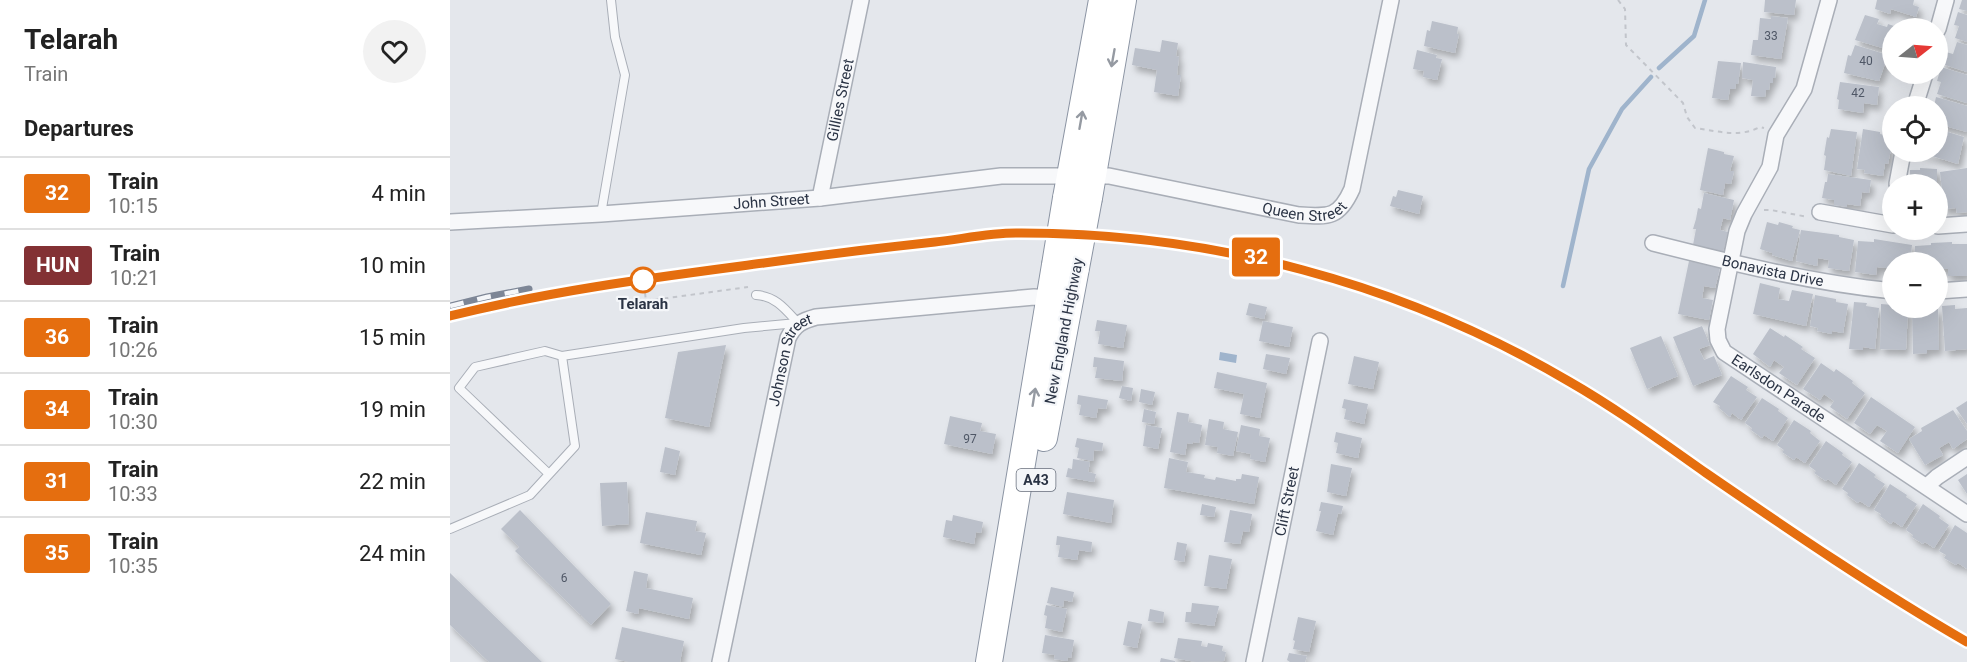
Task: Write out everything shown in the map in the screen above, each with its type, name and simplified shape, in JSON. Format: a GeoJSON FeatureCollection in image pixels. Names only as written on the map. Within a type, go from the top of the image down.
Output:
{"type":"FeatureCollection","features":[{"type":"Feature","properties":{"kind":"highway","name":"New England Highway"},"geometry":{"type":"LineString","coordinates":[[989,662],[1066,267],[1079,188],[1102,0]]}},
{"type":"Feature","properties":{"kind":"highway","name":"New England Highway"},"geometry":{"type":"LineString","coordinates":[[1079,188],[1123,0]]}},
{"type":"Feature","properties":{"kind":"highway","name":"New England Highway"},"geometry":{"type":"LineString","coordinates":[[1003,662],[1060,298]]}},
{"type":"Feature","properties":{"kind":"street","name":"Gillies Street"},"geometry":{"type":"LineString","coordinates":[[820,198],[861,0]]}},
{"type":"Feature","properties":{"kind":"street","name":"Queen Street"},"geometry":{"type":"LineString","coordinates":[[1079,188],[1115,177],[1299,214],[1316,216],[1336,212],[1342,208],[1352,189],[1391,0]]}},
{"type":"Feature","properties":{"kind":"street"},"geometry":{"type":"LineString","coordinates":[[1776,135],[1804,89],[1829,0]]}},
{"type":"Feature","properties":{"kind":"street"},"geometry":{"type":"LineString","coordinates":[[1941,18],[1946,0]]}},
{"type":"Feature","properties":{"kind":"street","name":"Earlsdon Parade"},"geometry":{"type":"LineString","coordinates":[[1776,135],[1770,167],[1737,231],[1717,329],[1718,340],[1724,352],[1967,514]]}},
{"type":"Feature","properties":{"kind":"street","name":"John Street"},"geometry":{"type":"LineString","coordinates":[[450,222],[820,198],[1000,176],[1079,188]]}},
{"type":"Feature","properties":{"kind":"street"},"geometry":{"type":"LineString","coordinates":[[1820,212],[1882,223]]}},
{"type":"Feature","properties":{"kind":"street"},"geometry":{"type":"LineString","coordinates":[[1948,225],[1967,224]]}},
{"type":"Feature","properties":{"kind":"street","name":"Bonavista Drive"},"geometry":{"type":"LineString","coordinates":[[1653,243],[1848,286],[1882,290]]}},
{"type":"Feature","properties":{"kind":"street"},"geometry":{"type":"LineString","coordinates":[[1948,290],[1967,289]]}},
{"type":"Feature","properties":{"kind":"street","name":"Johnson Street"},"geometry":{"type":"LineString","coordinates":[[720,662],[788,338],[798,323],[828,316],[1028,297],[1060,298]]}},
{"type":"Feature","properties":{"kind":"street","name":"Clift Street"},"geometry":{"type":"LineString","coordinates":[[1254,662],[1320,341]]}},
{"type":"Feature","properties":{"kind":"street"},"geometry":{"type":"LineString","coordinates":[[1927,486],[1967,458]]}},
{"type":"Feature","properties":{"kind":"lane"},"geometry":{"type":"LineString","coordinates":[[601,214],[625,75],[615,37],[611,0]]}},
{"type":"Feature","properties":{"kind":"lane"},"geometry":{"type":"LineString","coordinates":[[756,295],[771,298],[779,303],[798,323]]}},
{"type":"Feature","properties":{"kind":"lane"},"geometry":{"type":"LineString","coordinates":[[549,474],[459,388],[475,367],[545,351],[562,356],[744,327],[798,323]]}},
{"type":"Feature","properties":{"kind":"lane"},"geometry":{"type":"LineString","coordinates":[[450,529],[530,495],[575,446],[562,356]]}},
{"type":"Feature","properties":{"kind":"path"},"geometry":{"type":"LineString","coordinates":[[1618,0],[1626,9],[1626,45],[1683,103],[1687,117],[1695,128],[1741,134],[1750,133],[1760,127],[1776,135]]}},
{"type":"Feature","properties":{"kind":"path"},"geometry":{"type":"LineString","coordinates":[[1744,214],[1751,217],[1762,210],[1771,210],[1818,220],[1820,212]]}},
{"type":"Feature","properties":{"kind":"path"},"geometry":{"type":"LineString","coordinates":[[644,284],[647,310]]}},
{"type":"Feature","properties":{"kind":"path"},"geometry":{"type":"LineString","coordinates":[[646,301],[751,287]]}},
{"type":"Feature","properties":{"kind":"water"},"geometry":{"type":"Polygon","coordinates":[[[1220,352],[1237,355],[1236,363],[1219,360],[1220,352]]]}},
{"type":"Feature","properties":{"kind":"building"},"geometry":{"type":"Polygon","coordinates":[[[1765,0],[1796,0],[1794,15],[1764,12],[1765,0]]]}},
{"type":"Feature","properties":{"kind":"building"},"geometry":{"type":"Polygon","coordinates":[[[1877,0],[1914,0],[1913,5],[1919,7],[1916,17],[1891,9],[1890,14],[1875,9],[1877,0]]]}},
{"type":"Feature","properties":{"kind":"building"},"geometry":{"type":"Polygon","coordinates":[[[1962,0],[1967,0],[1967,11],[1959,9],[1962,0]]]}},
{"type":"Feature","properties":{"kind":"building"},"geometry":{"type":"Polygon","coordinates":[[[1958,12],[1967,15],[1967,42],[1955,38],[1959,26],[1954,25],[1958,12]]]}},
{"type":"Feature","properties":{"kind":"building"},"geometry":{"type":"Polygon","coordinates":[[[1865,15],[1879,19],[1877,24],[1882,26],[1882,48],[1855,40],[1865,15]]]}},
{"type":"Feature","properties":{"kind":"building"},"geometry":{"type":"Polygon","coordinates":[[[1771,16],[1788,18],[1781,59],[1751,55],[1753,40],[1758,40],[1760,18],[1771,19],[1771,16]]]}},
{"type":"Feature","properties":{"kind":"building"},"geometry":{"type":"Polygon","coordinates":[[[1432,21],[1458,27],[1455,53],[1424,46],[1427,30],[1430,31],[1432,21]]]}},
{"type":"Feature","properties":{"kind":"building"},"geometry":{"type":"Polygon","coordinates":[[[1162,40],[1178,43],[1177,75],[1181,75],[1178,96],[1154,92],[1157,70],[1132,65],[1135,48],[1160,52],[1162,40]]]}},
{"type":"Feature","properties":{"kind":"building"},"geometry":{"type":"Polygon","coordinates":[[[1957,42],[1967,45],[1967,72],[1948,66],[1948,53],[1953,54],[1957,42]]]}},
{"type":"Feature","properties":{"kind":"building"},"geometry":{"type":"Polygon","coordinates":[[[1855,45],[1882,53],[1882,72],[1879,81],[1844,73],[1848,55],[1851,56],[1855,45]]]}},
{"type":"Feature","properties":{"kind":"building"},"geometry":{"type":"Polygon","coordinates":[[[1417,50],[1437,55],[1436,58],[1442,59],[1437,80],[1423,77],[1424,71],[1413,69],[1417,50]]]}},
{"type":"Feature","properties":{"kind":"building"},"geometry":{"type":"Polygon","coordinates":[[[1718,61],[1741,63],[1738,84],[1735,89],[1730,89],[1728,100],[1712,98],[1718,61]]]}},
{"type":"Feature","properties":{"kind":"building"},"geometry":{"type":"Polygon","coordinates":[[[1743,62],[1776,67],[1775,78],[1773,78],[1773,83],[1770,83],[1769,90],[1766,90],[1765,97],[1751,96],[1753,80],[1742,78],[1743,62]]]}},
{"type":"Feature","properties":{"kind":"building"},"geometry":{"type":"Polygon","coordinates":[[[1948,69],[1967,75],[1967,103],[1937,94],[1940,84],[1948,84],[1948,69]]]}},
{"type":"Feature","properties":{"kind":"building"},"geometry":{"type":"Polygon","coordinates":[[[1840,82],[1879,87],[1877,105],[1864,103],[1863,113],[1838,109],[1840,82]]]}},
{"type":"Feature","properties":{"kind":"building"},"geometry":{"type":"Polygon","coordinates":[[[1948,100],[1967,106],[1967,132],[1948,127],[1948,100]]]}},
{"type":"Feature","properties":{"kind":"building"},"geometry":{"type":"Polygon","coordinates":[[[1831,129],[1857,132],[1851,176],[1824,170],[1827,137],[1829,138],[1831,129]]]}},
{"type":"Feature","properties":{"kind":"building"},"geometry":{"type":"Polygon","coordinates":[[[1863,129],[1880,132],[1882,134],[1882,162],[1888,162],[1888,164],[1885,163],[1883,174],[1882,176],[1864,173],[1865,170],[1857,169],[1863,129]]]}},
{"type":"Feature","properties":{"kind":"building"},"geometry":{"type":"Polygon","coordinates":[[[1948,132],[1964,137],[1958,164],[1948,161],[1948,132]]]}},
{"type":"Feature","properties":{"kind":"building"},"geometry":{"type":"Polygon","coordinates":[[[1708,148],[1734,156],[1730,171],[1734,171],[1731,184],[1725,183],[1723,195],[1700,190],[1708,148]]]}},
{"type":"Feature","properties":{"kind":"building"},"geometry":{"type":"Polygon","coordinates":[[[1920,168],[1937,169],[1937,174],[1910,174],[1910,170],[1920,170],[1920,168]]]}},
{"type":"Feature","properties":{"kind":"building"},"geometry":{"type":"Polygon","coordinates":[[[1967,168],[1967,212],[1957,213],[1956,208],[1948,209],[1948,174],[1940,174],[1940,172],[1967,168]]]}},
{"type":"Feature","properties":{"kind":"building"},"geometry":{"type":"Polygon","coordinates":[[[1828,174],[1871,180],[1869,193],[1862,192],[1860,206],[1834,205],[1834,200],[1822,198],[1828,174]]]}},
{"type":"Feature","properties":{"kind":"building"},"geometry":{"type":"Polygon","coordinates":[[[1398,190],[1423,196],[1419,214],[1390,206],[1398,190]]]}},
{"type":"Feature","properties":{"kind":"building"},"geometry":{"type":"Polygon","coordinates":[[[1704,193],[1734,200],[1730,220],[1723,218],[1720,230],[1728,232],[1723,252],[1693,245],[1696,229],[1693,229],[1698,208],[1701,209],[1704,193]]]}},
{"type":"Feature","properties":{"kind":"building"},"geometry":{"type":"Polygon","coordinates":[[[1767,222],[1778,225],[1779,222],[1800,230],[1792,261],[1760,249],[1767,222]]]}},
{"type":"Feature","properties":{"kind":"building"},"geometry":{"type":"Polygon","coordinates":[[[1801,230],[1839,235],[1839,237],[1854,240],[1849,271],[1828,268],[1829,260],[1818,258],[1817,266],[1796,261],[1801,230]]]}},
{"type":"Feature","properties":{"kind":"building"},"geometry":{"type":"Polygon","coordinates":[[[1874,239],[1912,245],[1911,252],[1882,252],[1882,267],[1877,267],[1876,275],[1855,272],[1858,241],[1874,242],[1874,239]]]}},
{"type":"Feature","properties":{"kind":"building"},"geometry":{"type":"Polygon","coordinates":[[[1931,243],[1967,244],[1967,276],[1948,276],[1948,252],[1915,252],[1915,246],[1931,245],[1931,243]]]}},
{"type":"Feature","properties":{"kind":"building"},"geometry":{"type":"Polygon","coordinates":[[[1689,261],[1720,268],[1715,288],[1704,286],[1702,298],[1713,300],[1709,320],[1678,314],[1689,261]]]}},
{"type":"Feature","properties":{"kind":"building"},"geometry":{"type":"Polygon","coordinates":[[[1760,283],[1780,288],[1778,299],[1789,301],[1792,290],[1813,294],[1806,326],[1753,314],[1760,283]]]}},
{"type":"Feature","properties":{"kind":"building"},"geometry":{"type":"Polygon","coordinates":[[[1815,295],[1848,304],[1843,333],[1832,331],[1832,334],[1817,331],[1818,328],[1810,326],[1815,295]]]}},
{"type":"Feature","properties":{"kind":"building"},"geometry":{"type":"Polygon","coordinates":[[[1854,302],[1867,303],[1866,306],[1879,308],[1875,349],[1863,347],[1863,350],[1849,349],[1854,302]]]}},
{"type":"Feature","properties":{"kind":"building"},"geometry":{"type":"Polygon","coordinates":[[[1249,303],[1267,307],[1264,319],[1246,315],[1249,303]]]}},
{"type":"Feature","properties":{"kind":"building"},"geometry":{"type":"Polygon","coordinates":[[[1881,304],[1882,318],[1908,318],[1906,350],[1880,349],[1881,304]]]}},
{"type":"Feature","properties":{"kind":"building"},"geometry":{"type":"Polygon","coordinates":[[[1955,305],[1955,309],[1967,308],[1967,349],[1945,351],[1943,318],[1948,318],[1948,306],[1955,305]]]}},
{"type":"Feature","properties":{"kind":"building"},"geometry":{"type":"Polygon","coordinates":[[[1912,318],[1938,318],[1939,350],[1927,350],[1927,353],[1913,354],[1912,318]]]}},
{"type":"Feature","properties":{"kind":"building"},"geometry":{"type":"Polygon","coordinates":[[[1097,320],[1127,325],[1123,348],[1098,344],[1100,331],[1095,331],[1097,320]]]}},
{"type":"Feature","properties":{"kind":"building"},"geometry":{"type":"Polygon","coordinates":[[[1263,321],[1293,327],[1289,347],[1259,341],[1263,321]]]}},
{"type":"Feature","properties":{"kind":"building"},"geometry":{"type":"Polygon","coordinates":[[[1702,326],[1710,345],[1699,349],[1704,360],[1714,356],[1722,375],[1693,386],[1673,337],[1702,326]]]}},
{"type":"Feature","properties":{"kind":"building"},"geometry":{"type":"Polygon","coordinates":[[[1770,328],[1803,347],[1801,349],[1815,358],[1797,385],[1779,373],[1784,367],[1774,360],[1770,367],[1753,354],[1770,328]]]}},
{"type":"Feature","properties":{"kind":"building"},"geometry":{"type":"Polygon","coordinates":[[[1661,336],[1678,376],[1647,389],[1630,348],[1661,336]]]}},
{"type":"Feature","properties":{"kind":"building"},"geometry":{"type":"Polygon","coordinates":[[[726,345],[709,427],[665,418],[678,352],[726,345]]]}},
{"type":"Feature","properties":{"kind":"building"},"geometry":{"type":"Polygon","coordinates":[[[1266,354],[1290,358],[1286,374],[1263,369],[1266,354]]]}},
{"type":"Feature","properties":{"kind":"building"},"geometry":{"type":"Polygon","coordinates":[[[1354,356],[1379,362],[1373,389],[1348,384],[1354,356]]]}},
{"type":"Feature","properties":{"kind":"building"},"geometry":{"type":"Polygon","coordinates":[[[1094,357],[1124,361],[1122,381],[1095,378],[1097,367],[1093,367],[1094,357]]]}},
{"type":"Feature","properties":{"kind":"building"},"geometry":{"type":"Polygon","coordinates":[[[1821,363],[1834,372],[1836,369],[1865,393],[1847,419],[1830,407],[1834,401],[1824,394],[1820,400],[1803,389],[1821,363]]]}},
{"type":"Feature","properties":{"kind":"building"},"geometry":{"type":"Polygon","coordinates":[[[1217,372],[1267,383],[1260,418],[1240,414],[1244,394],[1214,388],[1217,372]]]}},
{"type":"Feature","properties":{"kind":"building"},"geometry":{"type":"Polygon","coordinates":[[[1731,376],[1748,387],[1746,390],[1757,397],[1741,420],[1732,413],[1730,417],[1713,402],[1731,376]]]}},
{"type":"Feature","properties":{"kind":"building"},"geometry":{"type":"Polygon","coordinates":[[[1122,386],[1133,388],[1131,401],[1119,398],[1122,386]]]}},
{"type":"Feature","properties":{"kind":"building"},"geometry":{"type":"Polygon","coordinates":[[[1141,389],[1155,392],[1152,405],[1139,402],[1141,389]]]}},
{"type":"Feature","properties":{"kind":"building"},"geometry":{"type":"Polygon","coordinates":[[[1078,395],[1108,400],[1106,409],[1098,408],[1096,418],[1079,415],[1081,405],[1077,404],[1078,395]]]}},
{"type":"Feature","properties":{"kind":"building"},"geometry":{"type":"Polygon","coordinates":[[[1871,397],[1915,427],[1898,453],[1880,441],[1887,431],[1877,425],[1870,434],[1854,423],[1871,397]]]}},
{"type":"Feature","properties":{"kind":"building"},"geometry":{"type":"Polygon","coordinates":[[[1762,398],[1788,418],[1773,441],[1764,435],[1762,438],[1745,423],[1762,398]]]}},
{"type":"Feature","properties":{"kind":"building"},"geometry":{"type":"Polygon","coordinates":[[[1344,399],[1368,404],[1364,424],[1344,419],[1346,409],[1342,408],[1344,399]]]}},
{"type":"Feature","properties":{"kind":"building"},"geometry":{"type":"Polygon","coordinates":[[[1967,401],[1967,424],[1956,408],[1967,401]]]}},
{"type":"Feature","properties":{"kind":"building"},"geometry":{"type":"Polygon","coordinates":[[[1144,409],[1156,412],[1154,424],[1142,422],[1144,409]]]}},
{"type":"Feature","properties":{"kind":"building"},"geometry":{"type":"Polygon","coordinates":[[[1953,410],[1967,431],[1967,439],[1953,449],[1949,442],[1939,448],[1943,455],[1925,465],[1909,439],[1922,431],[1921,428],[1953,410]]]}},
{"type":"Feature","properties":{"kind":"building"},"geometry":{"type":"Polygon","coordinates":[[[1177,412],[1189,414],[1188,422],[1202,425],[1199,443],[1187,443],[1185,455],[1170,452],[1177,412]]]}},
{"type":"Feature","properties":{"kind":"building"},"geometry":{"type":"Polygon","coordinates":[[[950,416],[982,423],[980,431],[996,434],[992,454],[944,444],[950,416]]]}},
{"type":"Feature","properties":{"kind":"building"},"geometry":{"type":"Polygon","coordinates":[[[1209,419],[1224,422],[1223,429],[1238,432],[1233,456],[1217,453],[1218,447],[1205,445],[1209,419]]]}},
{"type":"Feature","properties":{"kind":"building"},"geometry":{"type":"Polygon","coordinates":[[[1794,420],[1811,431],[1810,433],[1820,441],[1805,463],[1796,457],[1794,460],[1782,452],[1784,450],[1777,445],[1794,420]]]}},
{"type":"Feature","properties":{"kind":"building"},"geometry":{"type":"Polygon","coordinates":[[[1146,425],[1162,428],[1158,449],[1143,446],[1146,425]]]}},
{"type":"Feature","properties":{"kind":"building"},"geometry":{"type":"Polygon","coordinates":[[[1241,425],[1260,429],[1259,436],[1270,438],[1265,462],[1250,459],[1251,454],[1236,451],[1241,425]]]}},
{"type":"Feature","properties":{"kind":"building"},"geometry":{"type":"Polygon","coordinates":[[[1336,432],[1362,438],[1358,458],[1336,453],[1338,443],[1334,442],[1336,432]]]}},
{"type":"Feature","properties":{"kind":"building"},"geometry":{"type":"Polygon","coordinates":[[[1077,438],[1103,443],[1102,451],[1094,450],[1093,461],[1077,458],[1079,448],[1075,447],[1077,438]]]}},
{"type":"Feature","properties":{"kind":"building"},"geometry":{"type":"Polygon","coordinates":[[[1826,441],[1852,462],[1836,485],[1814,473],[1816,471],[1809,466],[1826,441]]]}},
{"type":"Feature","properties":{"kind":"building"},"geometry":{"type":"Polygon","coordinates":[[[665,447],[680,451],[675,475],[660,472],[665,447]]]}},
{"type":"Feature","properties":{"kind":"building"},"geometry":{"type":"Polygon","coordinates":[[[1169,458],[1188,462],[1186,472],[1205,475],[1204,478],[1215,480],[1216,477],[1236,481],[1236,479],[1241,479],[1242,474],[1259,477],[1254,504],[1164,488],[1169,458]]]}},
{"type":"Feature","properties":{"kind":"building"},"geometry":{"type":"Polygon","coordinates":[[[1073,459],[1090,462],[1088,472],[1096,474],[1094,482],[1066,477],[1068,468],[1072,469],[1073,459]]]}},
{"type":"Feature","properties":{"kind":"building"},"geometry":{"type":"Polygon","coordinates":[[[1859,463],[1885,484],[1869,507],[1860,501],[1858,503],[1842,489],[1859,463]]]}},
{"type":"Feature","properties":{"kind":"building"},"geometry":{"type":"Polygon","coordinates":[[[1331,464],[1352,468],[1346,496],[1327,492],[1331,464]]]}},
{"type":"Feature","properties":{"kind":"building"},"geometry":{"type":"Polygon","coordinates":[[[1967,474],[1967,494],[1958,480],[1967,474]]]}},
{"type":"Feature","properties":{"kind":"building"},"geometry":{"type":"Polygon","coordinates":[[[627,482],[629,524],[602,526],[600,483],[627,482]]]}},
{"type":"Feature","properties":{"kind":"building"},"geometry":{"type":"Polygon","coordinates":[[[1890,484],[1917,504],[1902,527],[1893,521],[1891,524],[1874,510],[1890,484]]]}},
{"type":"Feature","properties":{"kind":"building"},"geometry":{"type":"Polygon","coordinates":[[[1067,492],[1114,500],[1111,523],[1063,514],[1067,492]]]}},
{"type":"Feature","properties":{"kind":"building"},"geometry":{"type":"Polygon","coordinates":[[[1321,502],[1343,506],[1341,514],[1338,513],[1333,535],[1316,531],[1321,502]]]}},
{"type":"Feature","properties":{"kind":"building"},"geometry":{"type":"Polygon","coordinates":[[[1202,504],[1216,507],[1214,517],[1200,515],[1202,504]]]}},
{"type":"Feature","properties":{"kind":"building"},"geometry":{"type":"Polygon","coordinates":[[[1923,504],[1949,525],[1934,548],[1912,537],[1913,535],[1906,530],[1923,504]]]}},
{"type":"Feature","properties":{"kind":"building"},"geometry":{"type":"Polygon","coordinates":[[[520,510],[611,604],[591,625],[515,551],[519,547],[501,529],[520,510]]]}},
{"type":"Feature","properties":{"kind":"building"},"geometry":{"type":"Polygon","coordinates":[[[1230,510],[1252,514],[1249,532],[1243,531],[1240,544],[1224,542],[1230,510]]]}},
{"type":"Feature","properties":{"kind":"building"},"geometry":{"type":"Polygon","coordinates":[[[646,512],[697,521],[695,531],[706,533],[701,555],[640,543],[646,512]]]}},
{"type":"Feature","properties":{"kind":"building"},"geometry":{"type":"Polygon","coordinates":[[[953,515],[983,522],[981,533],[976,532],[974,544],[943,537],[946,520],[952,521],[953,515]]]}},
{"type":"Feature","properties":{"kind":"building"},"geometry":{"type":"Polygon","coordinates":[[[1955,525],[1967,533],[1967,569],[1944,558],[1946,555],[1939,551],[1955,525]]]}},
{"type":"Feature","properties":{"kind":"building"},"geometry":{"type":"Polygon","coordinates":[[[1057,536],[1092,542],[1091,552],[1079,550],[1077,560],[1058,557],[1060,545],[1056,545],[1057,536]]]}},
{"type":"Feature","properties":{"kind":"building"},"geometry":{"type":"Polygon","coordinates":[[[1177,542],[1187,544],[1184,562],[1174,560],[1177,542]]]}},
{"type":"Feature","properties":{"kind":"building"},"geometry":{"type":"Polygon","coordinates":[[[1209,555],[1232,559],[1226,589],[1204,586],[1209,555]]]}},
{"type":"Feature","properties":{"kind":"building"},"geometry":{"type":"Polygon","coordinates":[[[634,571],[648,574],[646,588],[693,598],[689,619],[639,608],[638,614],[626,611],[634,571]]]}},
{"type":"Feature","properties":{"kind":"building"},"geometry":{"type":"Polygon","coordinates":[[[450,573],[542,662],[489,662],[450,625],[450,573]]]}},
{"type":"Feature","properties":{"kind":"building"},"geometry":{"type":"Polygon","coordinates":[[[1051,587],[1074,592],[1072,602],[1064,600],[1063,607],[1047,603],[1051,587]]]}},
{"type":"Feature","properties":{"kind":"building"},"geometry":{"type":"Polygon","coordinates":[[[1192,603],[1219,606],[1214,626],[1185,622],[1186,612],[1191,612],[1192,603]]]}},
{"type":"Feature","properties":{"kind":"building"},"geometry":{"type":"Polygon","coordinates":[[[1046,605],[1067,609],[1062,632],[1045,628],[1046,605]]]}},
{"type":"Feature","properties":{"kind":"building"},"geometry":{"type":"Polygon","coordinates":[[[1150,609],[1164,612],[1163,623],[1148,621],[1150,609]]]}},
{"type":"Feature","properties":{"kind":"building"},"geometry":{"type":"Polygon","coordinates":[[[1298,617],[1316,621],[1309,652],[1293,649],[1298,617]]]}},
{"type":"Feature","properties":{"kind":"building"},"geometry":{"type":"Polygon","coordinates":[[[1128,621],[1142,624],[1137,648],[1123,645],[1128,621]]]}},
{"type":"Feature","properties":{"kind":"building"},"geometry":{"type":"Polygon","coordinates":[[[622,627],[684,641],[680,662],[629,662],[615,659],[622,627]]]}},
{"type":"Feature","properties":{"kind":"building"},"geometry":{"type":"Polygon","coordinates":[[[1045,635],[1074,640],[1071,658],[1068,657],[1067,661],[1054,659],[1055,655],[1042,653],[1045,635]]]}},
{"type":"Feature","properties":{"kind":"building"},"geometry":{"type":"Polygon","coordinates":[[[1178,638],[1202,641],[1201,646],[1207,647],[1208,643],[1223,646],[1222,651],[1226,652],[1224,661],[1196,662],[1174,658],[1178,638]]]}},
{"type":"Feature","properties":{"kind":"building"},"geometry":{"type":"Polygon","coordinates":[[[1289,653],[1307,656],[1305,662],[1290,662],[1287,660],[1289,653]]]}},
{"type":"Feature","properties":{"kind":"building"},"geometry":{"type":"Polygon","coordinates":[[[1161,658],[1175,661],[1175,662],[1160,662],[1161,658]]]}},
{"type":"Feature","properties":{"kind":"waterway"},"geometry":{"type":"LineString","coordinates":[[1659,68],[1694,36],[1705,0]]}},
{"type":"Feature","properties":{"kind":"waterway"},"geometry":{"type":"LineString","coordinates":[[1563,286],[1589,169],[1622,109],[1651,77]]}},
{"type":"Feature","properties":{"kind":"railway"},"geometry":{"type":"LineString","coordinates":[[450,316],[567,291],[646,279],[996,234],[1089,235],[1161,242],[1233,254],[1303,270],[1372,291],[1440,317],[1506,347],[1570,382],[1642,428],[1838,563],[1967,642]]}},
{"type":"Feature","properties":{"kind":"railway"},"geometry":{"type":"LineString","coordinates":[[450,306],[529,289]]}},
{"type":"Feature","properties":{"kind":"train","name":"32"},"geometry":{"type":"LineString","coordinates":[[450,316],[554,293],[725,268],[1012,233],[1112,235],[1171,242],[1261,258],[1381,293],[1441,317],[1503,346],[1572,383],[1900,604],[1967,642]]}},
{"type":"Feature","properties":{"kind":"place","name":"Telarah"},"geometry":{"type":"Point","coordinates":[643,280]}}]}
